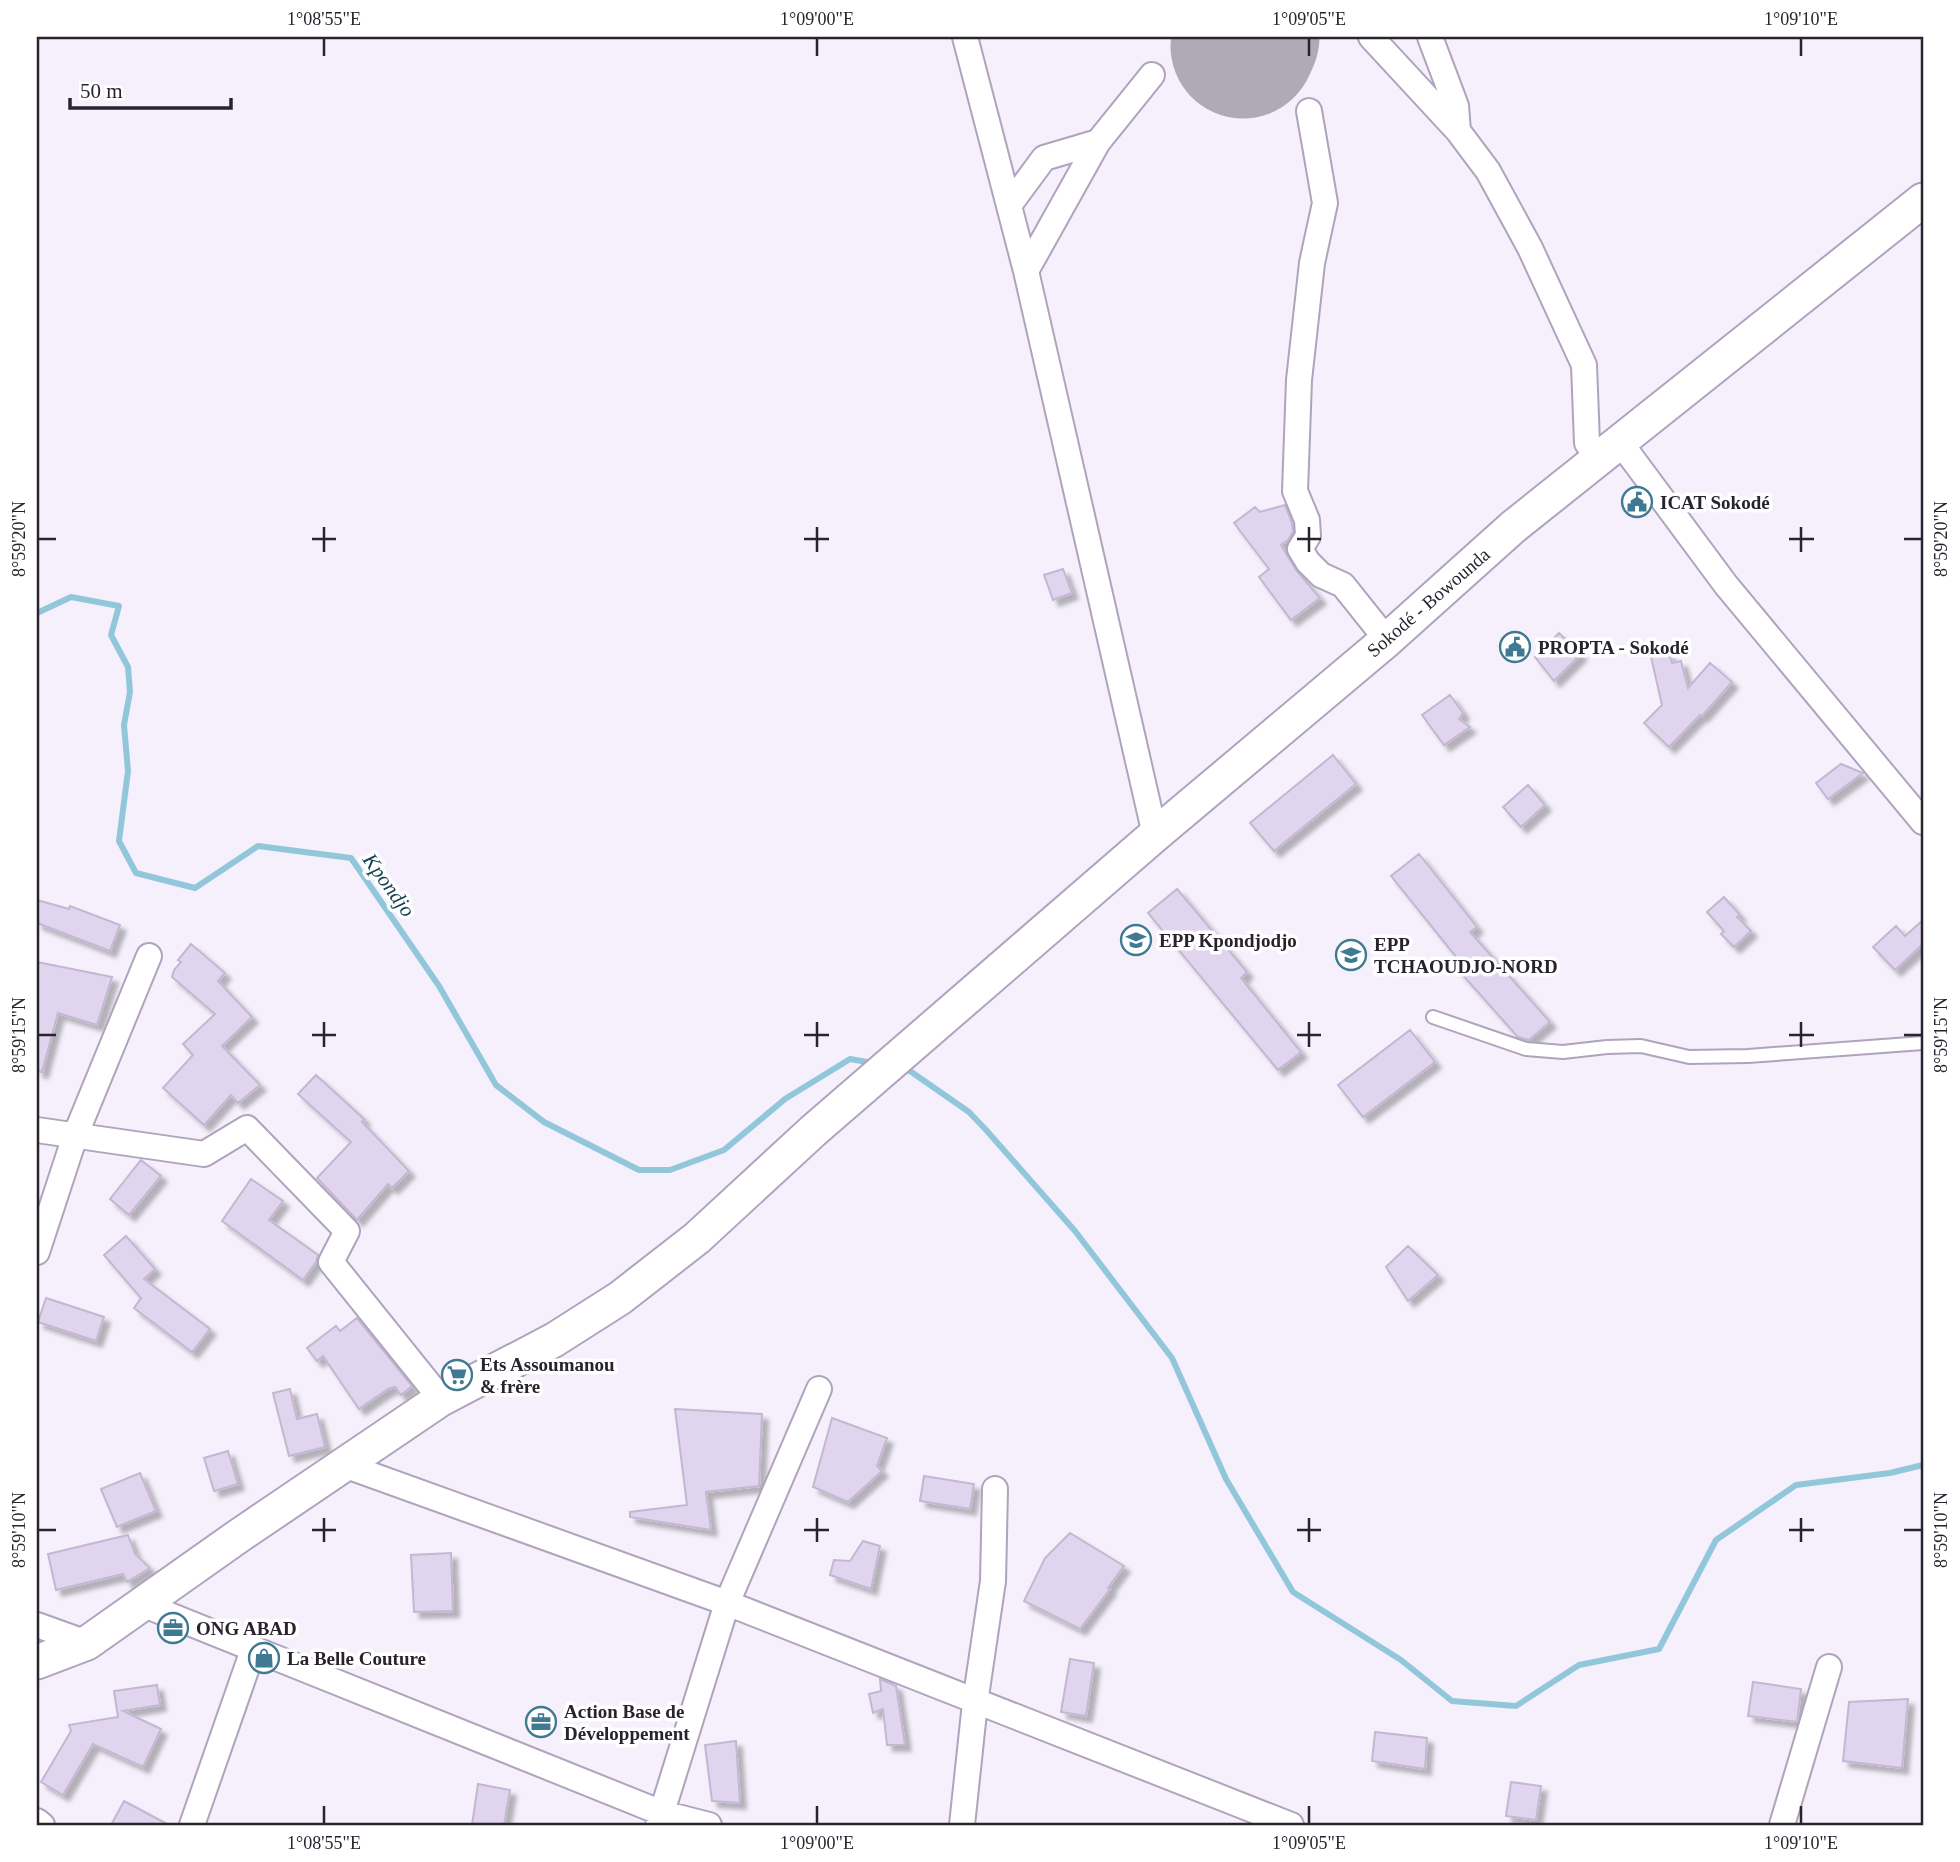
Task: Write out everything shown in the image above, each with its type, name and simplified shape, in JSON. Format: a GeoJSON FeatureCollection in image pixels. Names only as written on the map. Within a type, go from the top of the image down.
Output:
{"type":"FeatureCollection","features":[{"type":"Feature","properties":{"kind":"main road","name":"Sokodé - Bowounda"},"geometry":{"type":"LineString","coordinates":[[37,1662],[87,1643],[441,1399],[554,1340],[620,1298],[697,1238],[813,1131],[1155,835],[1387,640],[1513,527],[1923,200]]}},
{"type":"Feature","properties":{"kind":"street"},"geometry":{"type":"LineString","coordinates":[[965,37],[1026,271],[1155,835]]}},
{"type":"Feature","properties":{"kind":"street"},"geometry":{"type":"LineString","coordinates":[[1371,37],[1458,131],[1488,170],[1530,248],[1584,365],[1587,443],[1609,451],[1726,584],[1923,822]]}},
{"type":"Feature","properties":{"kind":"street"},"geometry":{"type":"LineString","coordinates":[[1430,37],[1456,106],[1458,131]]}},
{"type":"Feature","properties":{"kind":"street"},"geometry":{"type":"LineString","coordinates":[[1026,271],[1098,142],[1152,75]]}},
{"type":"Feature","properties":{"kind":"street"},"geometry":{"type":"LineString","coordinates":[[1309,111],[1325,203],[1312,262],[1299,380],[1295,491],[1307,520],[1308,536],[1300,549],[1321,575],[1343,585],[1387,640]]}},
{"type":"Feature","properties":{"kind":"street"},"geometry":{"type":"LineString","coordinates":[[1010,204],[1044,158],[1098,142]]}},
{"type":"Feature","properties":{"kind":"street"},"geometry":{"type":"LineString","coordinates":[[37,1252],[75,1136],[149,956]]}},
{"type":"Feature","properties":{"kind":"street"},"geometry":{"type":"LineString","coordinates":[[37,1130],[204,1154],[247,1128],[347,1231],[331,1262],[441,1399]]}},
{"type":"Feature","properties":{"kind":"street"},"geometry":{"type":"LineString","coordinates":[[660,1819],[727,1603],[819,1389]]}},
{"type":"Feature","properties":{"kind":"street"},"geometry":{"type":"LineString","coordinates":[[344,1465],[727,1603],[975,1703],[1292,1825]]}},
{"type":"Feature","properties":{"kind":"street"},"geometry":{"type":"LineString","coordinates":[[962,1825],[975,1703],[993,1581],[995,1489]]}},
{"type":"Feature","properties":{"kind":"street"},"geometry":{"type":"LineString","coordinates":[[142,1604],[660,1819],[709,1825]]}},
{"type":"Feature","properties":{"kind":"street"},"geometry":{"type":"LineString","coordinates":[[37,1625],[87,1643]]}},
{"type":"Feature","properties":{"kind":"street"},"geometry":{"type":"LineString","coordinates":[[192,1825],[253,1650]]}},
{"type":"Feature","properties":{"kind":"street"},"geometry":{"type":"LineString","coordinates":[[1782,1825],[1829,1667]]}},
{"type":"Feature","properties":{"kind":"street"},"geometry":{"type":"LineString","coordinates":[[37,1821],[42,1825]]}},
{"type":"Feature","properties":{"kind":"lane"},"geometry":{"type":"LineString","coordinates":[[1433,1017],[1526,1049],[1563,1052],[1641,1046],[1689,1057],[1748,1056],[1923,1043]]}},
{"type":"Feature","properties":{"kind":"building"},"geometry":{"type":"Polygon","coordinates":[[[1285,505],[1293,532],[1281,545],[1296,570],[1320,598],[1291,620],[1259,577],[1269,569],[1234,523],[1255,507],[1260,512],[1285,505]]]}},
{"type":"Feature","properties":{"kind":"building"},"geometry":{"type":"Polygon","coordinates":[[[1063,569],[1072,593],[1053,600],[1044,575],[1063,569]]]}},
{"type":"Feature","properties":{"kind":"building"},"geometry":{"type":"Polygon","coordinates":[[[1559,633],[1581,654],[1554,681],[1535,657],[1559,633]]]}},
{"type":"Feature","properties":{"kind":"building"},"geometry":{"type":"Polygon","coordinates":[[[1669,653],[1672,663],[1681,661],[1688,688],[1710,663],[1732,682],[1702,716],[1669,747],[1644,723],[1662,705],[1651,657],[1669,653]]]}},
{"type":"Feature","properties":{"kind":"building"},"geometry":{"type":"Polygon","coordinates":[[[1450,695],[1463,713],[1459,719],[1470,727],[1444,745],[1422,715],[1450,695]]]}},
{"type":"Feature","properties":{"kind":"building"},"geometry":{"type":"Polygon","coordinates":[[[1333,755],[1356,784],[1274,851],[1250,823],[1333,755]]]}},
{"type":"Feature","properties":{"kind":"building"},"geometry":{"type":"Polygon","coordinates":[[[1841,764],[1863,773],[1828,799],[1816,783],[1841,764]]]}},
{"type":"Feature","properties":{"kind":"building"},"geometry":{"type":"Polygon","coordinates":[[[1528,785],[1545,805],[1521,827],[1503,807],[1528,785]]]}},
{"type":"Feature","properties":{"kind":"building"},"geometry":{"type":"Polygon","coordinates":[[[1419,854],[1477,927],[1470,932],[1550,1022],[1529,1040],[1518,1037],[1452,963],[1457,958],[1391,876],[1419,854]]]}},
{"type":"Feature","properties":{"kind":"building"},"geometry":{"type":"Polygon","coordinates":[[[1177,889],[1247,972],[1241,978],[1301,1052],[1278,1070],[1148,913],[1177,889]]]}},
{"type":"Feature","properties":{"kind":"building"},"geometry":{"type":"Polygon","coordinates":[[[1724,897],[1740,915],[1737,917],[1751,931],[1734,947],[1721,934],[1724,931],[1707,912],[1724,897]]]}},
{"type":"Feature","properties":{"kind":"building"},"geometry":{"type":"Polygon","coordinates":[[[37,900],[69,909],[70,906],[120,925],[110,951],[37,923],[37,900]]]}},
{"type":"Feature","properties":{"kind":"building"},"geometry":{"type":"Polygon","coordinates":[[[1923,920],[1923,944],[1895,970],[1873,947],[1896,926],[1905,936],[1923,920]]]}},
{"type":"Feature","properties":{"kind":"building"},"geometry":{"type":"Polygon","coordinates":[[[191,944],[225,973],[218,981],[252,1017],[222,1046],[260,1085],[238,1103],[231,1095],[204,1125],[163,1088],[193,1055],[183,1044],[215,1014],[172,977],[181,962],[178,960],[191,944]]]}},
{"type":"Feature","properties":{"kind":"building"},"geometry":{"type":"Polygon","coordinates":[[[37,962],[112,977],[97,1025],[58,1013],[42,1072],[37,1071],[37,962]]]}},
{"type":"Feature","properties":{"kind":"building"},"geometry":{"type":"Polygon","coordinates":[[[1410,1030],[1435,1062],[1363,1117],[1338,1085],[1410,1030]]]}},
{"type":"Feature","properties":{"kind":"building"},"geometry":{"type":"Polygon","coordinates":[[[316,1075],[364,1119],[362,1122],[409,1171],[392,1188],[388,1184],[357,1220],[317,1178],[351,1142],[298,1094],[316,1075]]]}},
{"type":"Feature","properties":{"kind":"building"},"geometry":{"type":"Polygon","coordinates":[[[141,1160],[161,1176],[129,1215],[110,1199],[141,1160]]]}},
{"type":"Feature","properties":{"kind":"building"},"geometry":{"type":"Polygon","coordinates":[[[251,1179],[283,1201],[269,1220],[318,1255],[303,1280],[222,1221],[251,1179]]]}},
{"type":"Feature","properties":{"kind":"building"},"geometry":{"type":"Polygon","coordinates":[[[126,1236],[155,1269],[144,1279],[210,1329],[192,1352],[134,1308],[141,1298],[104,1255],[126,1236]]]}},
{"type":"Feature","properties":{"kind":"building"},"geometry":{"type":"Polygon","coordinates":[[[1408,1246],[1438,1275],[1408,1301],[1386,1267],[1408,1246]]]}},
{"type":"Feature","properties":{"kind":"building"},"geometry":{"type":"Polygon","coordinates":[[[46,1298],[104,1317],[96,1341],[38,1322],[46,1298]]]}},
{"type":"Feature","properties":{"kind":"building"},"geometry":{"type":"Polygon","coordinates":[[[357,1318],[412,1386],[401,1395],[395,1387],[388,1389],[359,1409],[323,1356],[317,1361],[307,1348],[336,1326],[340,1331],[357,1318]]]}},
{"type":"Feature","properties":{"kind":"building"},"geometry":{"type":"Polygon","coordinates":[[[290,1389],[297,1419],[317,1414],[325,1447],[289,1456],[273,1393],[290,1389]]]}},
{"type":"Feature","properties":{"kind":"building"},"geometry":{"type":"Polygon","coordinates":[[[675,1409],[762,1414],[759,1486],[706,1492],[711,1530],[630,1517],[630,1512],[687,1505],[675,1409]]]}},
{"type":"Feature","properties":{"kind":"building"},"geometry":{"type":"Polygon","coordinates":[[[832,1418],[887,1438],[877,1466],[882,1471],[848,1502],[813,1487],[832,1418]]]}},
{"type":"Feature","properties":{"kind":"building"},"geometry":{"type":"Polygon","coordinates":[[[228,1451],[238,1484],[214,1491],[204,1458],[228,1451]]]}},
{"type":"Feature","properties":{"kind":"building"},"geometry":{"type":"Polygon","coordinates":[[[140,1473],[156,1511],[117,1527],[101,1489],[140,1473]]]}},
{"type":"Feature","properties":{"kind":"building"},"geometry":{"type":"Polygon","coordinates":[[[924,1476],[974,1484],[970,1509],[920,1501],[924,1476]]]}},
{"type":"Feature","properties":{"kind":"building"},"geometry":{"type":"Polygon","coordinates":[[[1070,1533],[1124,1566],[1080,1629],[1024,1601],[1045,1558],[1070,1533]]]}},
{"type":"Feature","properties":{"kind":"building"},"geometry":{"type":"Polygon","coordinates":[[[128,1535],[135,1554],[150,1568],[127,1582],[123,1574],[56,1590],[48,1554],[128,1535]]]}},
{"type":"Feature","properties":{"kind":"building"},"geometry":{"type":"Polygon","coordinates":[[[863,1541],[880,1546],[871,1589],[830,1575],[834,1560],[850,1561],[863,1541]]]}},
{"type":"Feature","properties":{"kind":"building"},"geometry":{"type":"Polygon","coordinates":[[[451,1553],[453,1611],[414,1612],[411,1555],[451,1553]]]}},
{"type":"Feature","properties":{"kind":"building"},"geometry":{"type":"Polygon","coordinates":[[[1070,1659],[1094,1663],[1086,1716],[1061,1712],[1070,1659]]]}},
{"type":"Feature","properties":{"kind":"building"},"geometry":{"type":"Polygon","coordinates":[[[880,1679],[896,1686],[905,1745],[887,1745],[883,1709],[873,1713],[869,1694],[881,1691],[880,1679]]]}},
{"type":"Feature","properties":{"kind":"building"},"geometry":{"type":"Polygon","coordinates":[[[1753,1682],[1801,1689],[1797,1722],[1748,1716],[1753,1682]]]}},
{"type":"Feature","properties":{"kind":"building"},"geometry":{"type":"Polygon","coordinates":[[[157,1685],[160,1705],[123,1711],[161,1729],[143,1767],[93,1744],[63,1795],[41,1782],[71,1731],[69,1725],[118,1717],[114,1691],[157,1685]]]}},
{"type":"Feature","properties":{"kind":"building"},"geometry":{"type":"Polygon","coordinates":[[[1908,1699],[1902,1768],[1843,1761],[1849,1702],[1908,1699]]]}},
{"type":"Feature","properties":{"kind":"building"},"geometry":{"type":"Polygon","coordinates":[[[1375,1732],[1427,1738],[1425,1769],[1372,1761],[1375,1732]]]}},
{"type":"Feature","properties":{"kind":"building"},"geometry":{"type":"Polygon","coordinates":[[[736,1741],[740,1803],[712,1801],[705,1745],[736,1741]]]}},
{"type":"Feature","properties":{"kind":"building"},"geometry":{"type":"Polygon","coordinates":[[[1511,1782],[1541,1786],[1536,1820],[1506,1816],[1511,1782]]]}},
{"type":"Feature","properties":{"kind":"building"},"geometry":{"type":"Polygon","coordinates":[[[478,1784],[510,1790],[504,1825],[472,1825],[478,1784]]]}},
{"type":"Feature","properties":{"kind":"building"},"geometry":{"type":"Polygon","coordinates":[[[124,1801],[137,1808],[169,1825],[111,1825],[124,1801]]]}},
{"type":"Feature","properties":{"kind":"waterway","name":"Kpondjo"},"geometry":{"type":"LineString","coordinates":[[37,613],[71,597],[119,606],[111,635],[128,667],[130,692],[124,725],[128,771],[119,841],[136,873],[195,888],[258,846],[351,858],[439,986],[496,1085],[544,1122],[639,1170],[670,1170],[724,1150],[785,1099],[850,1059],[873,1063]]}},
{"type":"Feature","properties":{"kind":"waterway"},"geometry":{"type":"LineString","coordinates":[[901,1069],[910,1071],[969,1112],[987,1131],[1075,1231],[1172,1358],[1226,1479],[1293,1592],[1401,1660],[1452,1701],[1516,1706],[1579,1665],[1659,1649],[1716,1540],[1796,1485],[1890,1473],[1923,1465]]}},
{"type":"Feature","properties":{"kind":"runway"},"geometry":{"type":"LineString","coordinates":[[1243,46],[1247,37]]}},
{"type":"Feature","properties":{"kind":"place","name":"ICAT Sokodé"},"geometry":{"type":"Point","coordinates":[1637,502]}},
{"type":"Feature","properties":{"kind":"place","name":"PROPTA - Sokodé"},"geometry":{"type":"Point","coordinates":[1515,647]}},
{"type":"Feature","properties":{"kind":"place","name":"EPP Kpondjodjo"},"geometry":{"type":"Point","coordinates":[1136,940]}},
{"type":"Feature","properties":{"kind":"place","name":"EPP TCHAOUDJO-NORD"},"geometry":{"type":"Point","coordinates":[1351,955]}},
{"type":"Feature","properties":{"kind":"place","name":"Ets Assoumanou & frère"},"geometry":{"type":"Point","coordinates":[457,1375]}},
{"type":"Feature","properties":{"kind":"place","name":"ONG ABAD"},"geometry":{"type":"Point","coordinates":[173,1628]}},
{"type":"Feature","properties":{"kind":"place","name":"La Belle Couture"},"geometry":{"type":"Point","coordinates":[264,1658]}},
{"type":"Feature","properties":{"kind":"place","name":"Action Base de Développement"},"geometry":{"type":"Point","coordinates":[541,1722]}}]}
